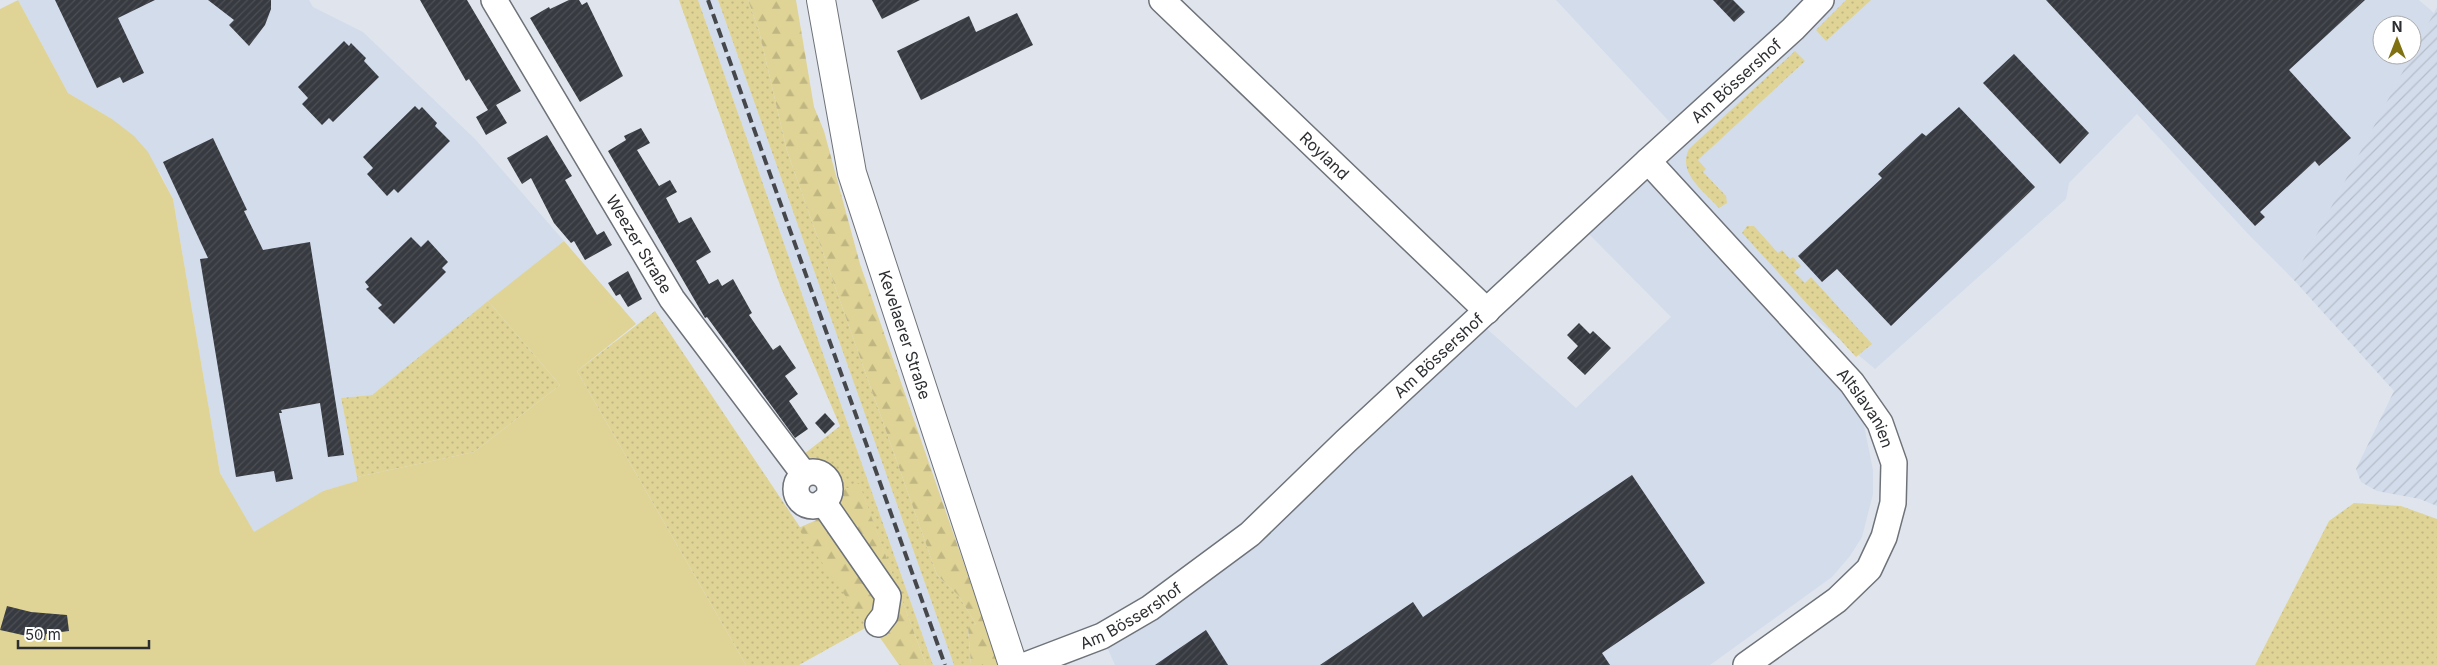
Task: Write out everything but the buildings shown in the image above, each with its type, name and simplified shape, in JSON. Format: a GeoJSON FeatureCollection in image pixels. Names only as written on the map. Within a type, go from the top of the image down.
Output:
{"type":"FeatureCollection","features":[{"type":"Feature","properties":{"kind":"main road","name":"Kevelaerer Straße"},"geometry":{"type":"LineString","coordinates":[[821,0],[852,173],[1013,665]]}},
{"type":"Feature","properties":{"kind":"street","name":"Weezer Straße"},"geometry":{"type":"LineString","coordinates":[[494,0],[672,299],[804,474],[797,484],[797,496],[806,504],[812,505],[823,502],[888,596],[885,615],[878,624]]}},
{"type":"Feature","properties":{"kind":"street","name":"Royland"},"geometry":{"type":"LineString","coordinates":[[1162,0],[1487,311]]}},
{"type":"Feature","properties":{"kind":"street","name":"Am Bössershof"},"geometry":{"type":"LineString","coordinates":[[1026,665],[1102,636],[1150,608],[1250,534],[1648,160],[1793,29],[1821,0]]}},
{"type":"Feature","properties":{"kind":"street","name":"Altslavanien"},"geometry":{"type":"LineString","coordinates":[[1648,160],[1852,383],[1880,423],[1894,463],[1893,503],[1884,537],[1869,569],[1837,600],[1746,665]]}},
{"type":"Feature","properties":{"kind":"shaded area"},"geometry":{"type":"Polygon","coordinates":[[[18,0],[309,0],[313,7],[363,32],[475,139],[564,241],[372,395],[341,398],[358,481],[323,491],[254,533],[220,473],[173,199],[160,173],[112,119],[68,93],[18,0]]]}},
{"type":"Feature","properties":{"kind":"shaded area"},"geometry":{"type":"Polygon","coordinates":[[[698,0],[718,0],[954,665],[933,665],[698,0]]]}},
{"type":"Feature","properties":{"kind":"shaded area"},"geometry":{"type":"Polygon","coordinates":[[[1556,0],[2419,0],[2434,13],[2422,36],[2422,15],[2372,15],[2372,65],[2407,65],[2293,279],[2250,236],[2137,114],[2069,183],[2066,199],[1875,369],[1719,238],[1860,405],[1873,470],[1873,494],[1862,537],[1850,556],[1832,577],[1710,665],[1115,665],[1102,636],[1150,608],[1477,320],[1576,408],[1671,317],[1580,225],[1679,132],[1556,0]]]}},
{"type":"Feature","properties":{"kind":"shaded area"},"geometry":{"type":"Polygon","coordinates":[[[2437,7],[2437,506],[2420,499],[2377,491],[2361,482],[2356,469],[2394,391],[2293,279],[2406,65],[2422,65],[2422,35],[2437,7]]]}},
{"type":"Feature","properties":{"kind":"green space"},"geometry":{"type":"Polygon","coordinates":[[[18,0],[68,93],[112,119],[134,136],[148,152],[173,199],[220,473],[254,532],[323,491],[357,481],[357,477],[474,452],[560,385],[488,301],[564,241],[636,324],[577,371],[746,665],[0,665],[0,9],[18,0]]]}},
{"type":"Feature","properties":{"kind":"green space"},"geometry":{"type":"Polygon","coordinates":[[[679,0],[698,0],[933,665],[926,665],[859,484],[841,491],[837,480],[831,472],[823,468],[811,466],[804,454],[840,426],[781,288],[679,0]]]}},
{"type":"Feature","properties":{"kind":"green space"},"geometry":{"type":"Polygon","coordinates":[[[718,0],[748,0],[759,31],[787,151],[937,575],[958,595],[976,624],[968,628],[971,665],[954,665],[718,0]]]}},
{"type":"Feature","properties":{"kind":"green space"},"geometry":{"type":"Polygon","coordinates":[[[748,0],[796,0],[814,107],[824,131],[860,264],[999,665],[971,665],[968,627],[976,624],[958,595],[937,575],[787,151],[759,31],[748,0]]]}},
{"type":"Feature","properties":{"kind":"green space"},"geometry":{"type":"Polygon","coordinates":[[[1846,0],[1871,0],[1826,41],[1816,30],[1846,0]]]}},
{"type":"Feature","properties":{"kind":"green space"},"geometry":{"type":"Polygon","coordinates":[[[1795,51],[1805,61],[1698,160],[1706,169],[1703,172],[1726,196],[1727,203],[1719,208],[1689,174],[1686,158],[1689,149],[1795,51]]]}},
{"type":"Feature","properties":{"kind":"green space"},"geometry":{"type":"Polygon","coordinates":[[[1747,226],[1754,226],[1778,253],[1782,250],[1790,259],[1793,257],[1801,266],[1794,272],[1805,283],[1811,277],[1872,344],[1856,357],[1742,233],[1747,226]]]}},
{"type":"Feature","properties":{"kind":"green space"},"geometry":{"type":"Polygon","coordinates":[[[488,301],[560,385],[474,452],[357,477],[341,398],[372,395],[488,301]]]}},
{"type":"Feature","properties":{"kind":"green space"},"geometry":{"type":"Polygon","coordinates":[[[655,311],[867,627],[799,665],[746,665],[577,371],[655,311]]]}},
{"type":"Feature","properties":{"kind":"green space"},"geometry":{"type":"Polygon","coordinates":[[[859,483],[926,665],[899,665],[876,632],[867,627],[798,528],[825,515],[835,506],[841,491],[859,483]]]}},
{"type":"Feature","properties":{"kind":"green space"},"geometry":{"type":"Polygon","coordinates":[[[2354,503],[2401,506],[2437,519],[2437,665],[2255,665],[2329,521],[2354,503]]]}},
{"type":"Feature","properties":{"kind":"railway"},"geometry":{"type":"LineString","coordinates":[[708,0],[945,665]]}}]}
